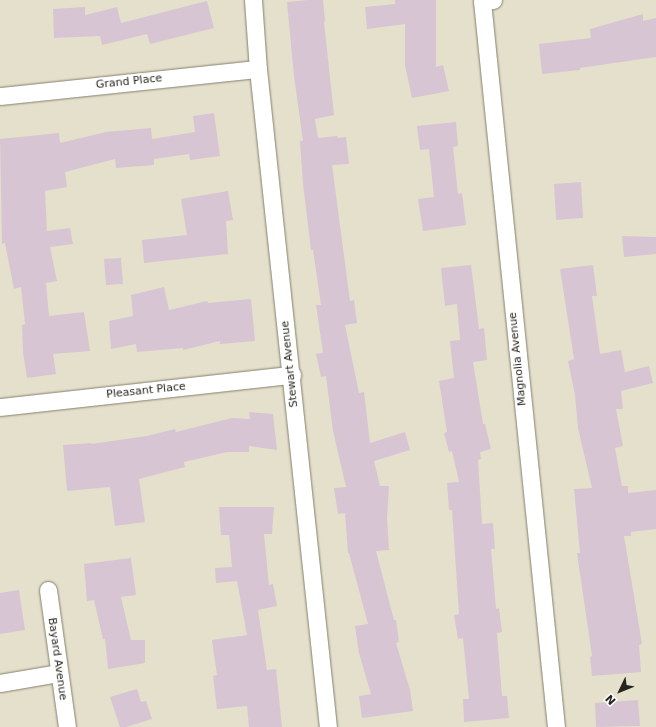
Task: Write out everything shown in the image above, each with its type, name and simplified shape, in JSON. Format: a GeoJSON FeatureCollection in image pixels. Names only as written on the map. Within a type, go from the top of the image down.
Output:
{"type":"FeatureCollection","features":[{"type":"Feature","properties":{"kind":"street","name":"Stewart Avenue"},"geometry":{"type":"LineString","coordinates":[[253,0],[258,68],[292,375],[328,727]]}},
{"type":"Feature","properties":{"kind":"street","name":"Magnolia Avenue"},"geometry":{"type":"LineString","coordinates":[[493,0],[482,1],[556,727]]}},
{"type":"Feature","properties":{"kind":"street","name":"Grand Place"},"geometry":{"type":"LineString","coordinates":[[0,96],[258,68]]}},
{"type":"Feature","properties":{"kind":"street","name":"Pleasant Place"},"geometry":{"type":"LineString","coordinates":[[0,407],[292,375]]}},
{"type":"Feature","properties":{"kind":"street","name":"Bayard Avenue"},"geometry":{"type":"LineString","coordinates":[[48,590],[66,727]]}},
{"type":"Feature","properties":{"kind":"street"},"geometry":{"type":"LineString","coordinates":[[0,683],[59,673]]}},
{"type":"Feature","properties":{"kind":"building"},"geometry":{"type":"Polygon","coordinates":[[[323,0],[334,115],[315,119],[318,138],[337,136],[338,138],[346,137],[349,164],[332,165],[350,301],[354,300],[357,323],[345,325],[359,393],[364,392],[370,443],[405,432],[410,450],[374,461],[380,486],[389,486],[387,518],[389,550],[376,551],[394,620],[396,620],[399,642],[396,643],[410,690],[413,711],[362,718],[359,696],[371,694],[359,653],[355,626],[368,624],[348,553],[345,513],[338,514],[334,488],[346,487],[333,431],[326,376],[321,377],[316,354],[323,353],[316,305],[321,305],[313,250],[311,250],[303,184],[300,141],[303,141],[294,76],[287,2],[323,0]]]}},
{"type":"Feature","properties":{"kind":"building"},"geometry":{"type":"Polygon","coordinates":[[[395,0],[436,0],[436,67],[443,65],[449,91],[412,98],[405,65],[405,24],[367,29],[365,7],[395,4],[395,0]]]}},
{"type":"Feature","properties":{"kind":"building"},"geometry":{"type":"Polygon","coordinates":[[[207,1],[214,28],[150,44],[147,34],[102,45],[100,36],[54,38],[53,9],[85,7],[85,15],[117,7],[121,23],[207,1]]]}},
{"type":"Feature","properties":{"kind":"building"},"geometry":{"type":"Polygon","coordinates":[[[643,14],[643,21],[656,18],[656,57],[580,68],[580,70],[542,74],[539,44],[591,38],[590,29],[643,14]]]}},
{"type":"Feature","properties":{"kind":"building"},"geometry":{"type":"Polygon","coordinates":[[[214,113],[220,156],[190,160],[189,154],[154,159],[154,165],[116,168],[115,159],[65,172],[67,187],[45,191],[47,231],[70,228],[73,244],[50,247],[57,281],[46,283],[49,316],[84,312],[90,351],[53,354],[56,374],[27,378],[23,352],[22,325],[25,324],[21,287],[14,289],[5,243],[2,244],[0,139],[59,133],[60,143],[106,132],[151,128],[152,139],[195,132],[193,116],[214,113]]]}},
{"type":"Feature","properties":{"kind":"building"},"geometry":{"type":"Polygon","coordinates":[[[456,122],[458,146],[453,147],[458,194],[462,193],[466,225],[423,231],[418,199],[434,197],[429,149],[420,150],[417,126],[456,122]]]}},
{"type":"Feature","properties":{"kind":"building"},"geometry":{"type":"Polygon","coordinates":[[[581,182],[583,218],[556,220],[554,184],[581,182]]]}},
{"type":"Feature","properties":{"kind":"building"},"geometry":{"type":"Polygon","coordinates":[[[228,191],[233,220],[226,221],[228,254],[144,263],[142,240],[187,235],[181,199],[228,191]]]}},
{"type":"Feature","properties":{"kind":"building"},"geometry":{"type":"Polygon","coordinates":[[[622,236],[656,237],[656,254],[624,257],[622,236]]]}},
{"type":"Feature","properties":{"kind":"building"},"geometry":{"type":"Polygon","coordinates":[[[121,258],[123,284],[106,285],[104,259],[121,258]]]}},
{"type":"Feature","properties":{"kind":"building"},"geometry":{"type":"Polygon","coordinates":[[[471,265],[479,329],[484,328],[487,360],[473,362],[483,424],[485,424],[491,449],[480,452],[481,459],[478,460],[482,524],[493,523],[495,549],[491,549],[496,609],[499,608],[502,632],[497,633],[502,696],[507,696],[509,718],[464,722],[463,699],[469,699],[463,638],[458,639],[454,615],[459,614],[452,510],[449,510],[447,483],[459,482],[452,451],[449,452],[444,433],[447,432],[439,381],[454,378],[450,341],[460,340],[457,304],[445,306],[441,268],[471,265]]]}},
{"type":"Feature","properties":{"kind":"building"},"geometry":{"type":"Polygon","coordinates":[[[593,265],[597,296],[592,296],[600,354],[621,350],[625,372],[649,366],[653,383],[621,391],[623,409],[616,409],[623,446],[615,448],[622,486],[628,486],[628,493],[656,490],[656,529],[631,532],[631,536],[624,536],[642,644],[639,645],[641,672],[592,676],[590,657],[592,656],[577,553],[580,553],[574,489],[592,488],[578,428],[575,395],[568,361],[574,359],[560,269],[593,265]]]}},
{"type":"Feature","properties":{"kind":"building"},"geometry":{"type":"Polygon","coordinates":[[[164,287],[169,310],[207,301],[208,303],[251,299],[255,341],[220,344],[220,341],[183,350],[183,348],[137,352],[136,344],[111,349],[109,321],[133,316],[131,295],[164,287]]]}},
{"type":"Feature","properties":{"kind":"building"},"geometry":{"type":"Polygon","coordinates":[[[249,412],[273,414],[277,450],[249,446],[249,452],[227,452],[184,462],[185,467],[139,479],[145,522],[115,526],[110,487],[67,491],[63,445],[91,444],[147,436],[175,429],[176,432],[232,418],[250,419],[249,412]]]}},
{"type":"Feature","properties":{"kind":"building"},"geometry":{"type":"Polygon","coordinates":[[[219,507],[274,507],[272,534],[264,534],[269,585],[273,584],[277,606],[258,610],[267,670],[276,669],[282,727],[249,727],[247,706],[217,709],[213,676],[217,675],[212,640],[247,635],[237,581],[216,583],[215,568],[232,567],[229,535],[221,535],[219,507]]]}},
{"type":"Feature","properties":{"kind":"building"},"geometry":{"type":"Polygon","coordinates":[[[131,558],[136,595],[121,597],[131,640],[145,640],[145,663],[108,669],[105,639],[103,639],[94,600],[87,601],[84,564],[131,558]]]}},
{"type":"Feature","properties":{"kind":"building"},"geometry":{"type":"Polygon","coordinates":[[[19,590],[25,630],[0,634],[0,593],[19,590]]]}},
{"type":"Feature","properties":{"kind":"building"},"geometry":{"type":"Polygon","coordinates":[[[137,689],[141,702],[146,701],[152,719],[126,727],[120,727],[110,697],[137,689]]]}},
{"type":"Feature","properties":{"kind":"building"},"geometry":{"type":"Polygon","coordinates":[[[638,700],[640,726],[596,727],[595,703],[638,700]]]}}]}
